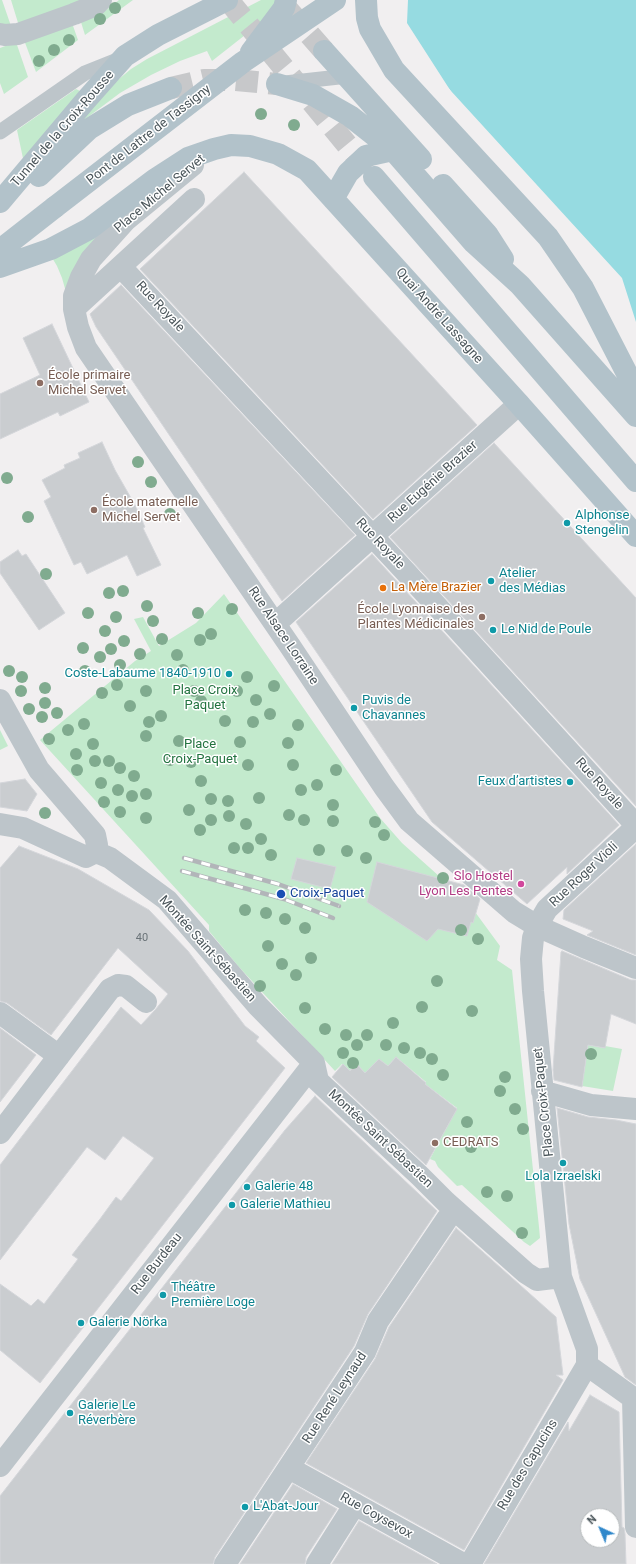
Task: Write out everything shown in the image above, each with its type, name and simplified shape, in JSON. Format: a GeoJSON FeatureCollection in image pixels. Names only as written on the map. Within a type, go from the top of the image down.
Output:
{"type":"FeatureCollection","features":[{"type":"Feature","properties":{"kind":"main road","name":"Tunnel de la Croix-Rousse"},"geometry":{"type":"LineString","coordinates":[[0,202],[125,56],[158,35],[228,0]]}},
{"type":"Feature","properties":{"kind":"main road","name":"Pont de Lattre de Tassigny"},"geometry":{"type":"LineString","coordinates":[[244,62],[284,8],[286,0]]}},
{"type":"Feature","properties":{"kind":"main road","name":"Pont de Lattre de Tassigny"},"geometry":{"type":"LineString","coordinates":[[0,250],[244,62],[336,0]]}},
{"type":"Feature","properties":{"kind":"main road"},"geometry":{"type":"LineString","coordinates":[[366,0],[367,18],[370,29],[394,70],[548,237],[583,288],[636,391]]}},
{"type":"Feature","properties":{"kind":"main road"},"geometry":{"type":"LineString","coordinates":[[324,51],[348,76],[486,234],[520,285]]}},
{"type":"Feature","properties":{"kind":"main road"},"geometry":{"type":"LineString","coordinates":[[277,84],[313,95],[350,116],[393,150],[474,243],[520,285],[636,416]]}},
{"type":"Feature","properties":{"kind":"main road","name":"Tunnel de la Croix-Rousse"},"geometry":{"type":"LineString","coordinates":[[0,213],[12,203],[56,158],[89,129],[128,105],[171,88]]}},
{"type":"Feature","properties":{"kind":"main road","name":"Quai André Lassagne"},"geometry":{"type":"LineString","coordinates":[[222,147],[250,146],[278,154],[307,170],[519,404],[636,536]]}},
{"type":"Feature","properties":{"kind":"main road"},"geometry":{"type":"LineString","coordinates":[[0,267],[51,249],[89,229],[172,167],[188,158],[222,147]]}},
{"type":"Feature","properties":{"kind":"main road"},"geometry":{"type":"LineString","coordinates":[[333,199],[348,173],[366,156],[393,150]]}},
{"type":"Feature","properties":{"kind":"main road"},"geometry":{"type":"LineString","coordinates":[[374,177],[636,481]]}},
{"type":"Feature","properties":{"kind":"street"},"geometry":{"type":"LineString","coordinates":[[0,34],[18,34],[96,5],[101,0]]}},
{"type":"Feature","properties":{"kind":"street","name":"Place Michel Servet"},"geometry":{"type":"LineString","coordinates":[[74,310],[74,296],[81,277],[91,260],[114,232],[164,188],[222,147]]}},
{"type":"Feature","properties":{"kind":"street"},"geometry":{"type":"LineString","coordinates":[[74,310],[194,199]]}},
{"type":"Feature","properties":{"kind":"street","name":"Rue Royale"},"geometry":{"type":"LineString","coordinates":[[121,267],[373,537],[636,826]]}},
{"type":"Feature","properties":{"kind":"street","name":"Rue Alsace Lorraine"},"geometry":{"type":"LineString","coordinates":[[74,310],[78,328],[86,348],[275,624],[384,787],[409,821],[514,912],[537,926],[636,968]]}},
{"type":"Feature","properties":{"kind":"street","name":"Rue Eugénie Brazier"},"geometry":{"type":"LineString","coordinates":[[275,624],[519,404]]}},
{"type":"Feature","properties":{"kind":"street"},"geometry":{"type":"LineString","coordinates":[[0,700],[39,770],[94,835],[97,845],[96,852],[86,857],[23,828],[2,830]]}},
{"type":"Feature","properties":{"kind":"street","name":"Rue Roger Violi"},"geometry":{"type":"LineString","coordinates":[[537,926],[547,909],[636,826]]}},
{"type":"Feature","properties":{"kind":"street","name":"Montée Saint-Sébastien"},"geometry":{"type":"LineString","coordinates":[[96,852],[110,858],[167,900],[258,1006],[314,1063]]}},
{"type":"Feature","properties":{"kind":"street","name":"Place Croix-Paquet"},"geometry":{"type":"LineString","coordinates":[[537,926],[533,938],[531,959],[542,1091],[557,1226],[561,1277],[587,1349],[587,1365]]}},
{"type":"Feature","properties":{"kind":"street"},"geometry":{"type":"LineString","coordinates":[[0,1133],[110,989],[118,985],[126,986],[146,1002]]}},
{"type":"Feature","properties":{"kind":"street"},"geometry":{"type":"LineString","coordinates":[[0,1013],[59,1056]]}},
{"type":"Feature","properties":{"kind":"street","name":"Montée Saint Sébastien"},"geometry":{"type":"LineString","coordinates":[[314,1063],[318,1081],[420,1176],[455,1211]]}},
{"type":"Feature","properties":{"kind":"street","name":"Rue Burdeau"},"geometry":{"type":"LineString","coordinates":[[0,1466],[314,1063]]}},
{"type":"Feature","properties":{"kind":"street"},"geometry":{"type":"LineString","coordinates":[[542,1091],[591,1105],[636,1109]]}},
{"type":"Feature","properties":{"kind":"street"},"geometry":{"type":"LineString","coordinates":[[455,1211],[526,1273],[538,1280],[561,1277]]}},
{"type":"Feature","properties":{"kind":"street","name":"Rue René Leynaud"},"geometry":{"type":"LineString","coordinates":[[225,1564],[365,1352],[378,1321],[447,1219],[455,1211]]}},
{"type":"Feature","properties":{"kind":"street"},"geometry":{"type":"LineString","coordinates":[[587,1365],[634,1397],[636,1527]]}},
{"type":"Feature","properties":{"kind":"street","name":"Rue des Capucins"},"geometry":{"type":"LineString","coordinates":[[470,1564],[587,1365]]}},
{"type":"Feature","properties":{"kind":"street","name":"Rue Coysevox"},"geometry":{"type":"LineString","coordinates":[[288,1468],[463,1564]]}},
{"type":"Feature","properties":{"kind":"street"},"geometry":{"type":"LineString","coordinates":[[317,1564],[355,1504]]}},
{"type":"Feature","properties":{"kind":"lane"},"geometry":{"type":"LineString","coordinates":[[0,132],[85,73],[125,56]]}},
{"type":"Feature","properties":{"kind":"lane"},"geometry":{"type":"LineString","coordinates":[[277,84],[348,76]]}},
{"type":"Feature","properties":{"kind":"green space"},"geometry":{"type":"Polygon","coordinates":[[[0,0],[2,0],[11,26],[0,25],[0,0]]]}},
{"type":"Feature","properties":{"kind":"green space"},"geometry":{"type":"Polygon","coordinates":[[[11,0],[90,0],[19,26],[11,0]]]}},
{"type":"Feature","properties":{"kind":"green space"},"geometry":{"type":"Polygon","coordinates":[[[119,0],[133,0],[85,35],[80,19],[105,11],[119,0]]]}},
{"type":"Feature","properties":{"kind":"green space"},"geometry":{"type":"Polygon","coordinates":[[[261,0],[279,0],[268,17],[212,61],[207,51],[180,61],[151,75],[120,93],[88,117],[63,140],[101,94],[131,69],[147,59],[261,0]]]}},
{"type":"Feature","properties":{"kind":"green space"},"geometry":{"type":"Polygon","coordinates":[[[72,23],[78,40],[36,72],[24,40],[72,23]]]}},
{"type":"Feature","properties":{"kind":"green space"},"geometry":{"type":"Polygon","coordinates":[[[16,42],[28,77],[4,94],[0,83],[0,48],[16,42]]]}},
{"type":"Feature","properties":{"kind":"green space"},"geometry":{"type":"Polygon","coordinates":[[[76,89],[80,91],[24,163],[17,130],[76,89]]]}},
{"type":"Feature","properties":{"kind":"green space"},"geometry":{"type":"Polygon","coordinates":[[[106,222],[66,292],[57,266],[51,256],[106,222]]]}},
{"type":"Feature","properties":{"kind":"green space","name":"Place Croix-Paquet"},"geometry":{"type":"Polygon","coordinates":[[[224,594],[380,818],[402,843],[467,901],[500,946],[497,960],[512,970],[540,1238],[530,1246],[462,1185],[457,1186],[438,1167],[435,1161],[430,1159],[457,1108],[425,1084],[426,1082],[396,1057],[388,1066],[379,1059],[365,1073],[357,1064],[349,1071],[342,1064],[335,1071],[239,967],[209,931],[209,925],[40,740],[135,661],[151,651],[134,619],[143,617],[159,646],[196,623],[224,594]]]}},
{"type":"Feature","properties":{"kind":"green space"},"geometry":{"type":"Polygon","coordinates":[[[0,730],[8,746],[0,750],[0,730]]]}},
{"type":"Feature","properties":{"kind":"green space"},"geometry":{"type":"Polygon","coordinates":[[[588,1045],[622,1049],[613,1091],[582,1086],[588,1045]]]}},
{"type":"Feature","properties":{"kind":"water"},"geometry":{"type":"Polygon","coordinates":[[[370,0],[636,0],[636,322],[622,278],[370,0]]]}},
{"type":"Feature","properties":{"kind":"pier"},"geometry":{"type":"Polygon","coordinates":[[[368,0],[408,0],[407,23],[452,93],[451,94],[449,93],[368,0]]]}},
{"type":"Feature","properties":{"kind":"building"},"geometry":{"type":"Polygon","coordinates":[[[244,172],[477,425],[373,519],[140,269],[244,172]]]}},
{"type":"Feature","properties":{"kind":"building"},"geometry":{"type":"Polygon","coordinates":[[[121,285],[355,535],[282,601],[96,327],[90,314],[121,285]]]}},
{"type":"Feature","properties":{"kind":"building"},"geometry":{"type":"Polygon","coordinates":[[[52,324],[89,402],[60,416],[58,412],[0,439],[0,394],[40,375],[23,338],[52,324]]]}},
{"type":"Feature","properties":{"kind":"building"},"geometry":{"type":"Polygon","coordinates":[[[102,442],[115,470],[135,505],[145,527],[143,528],[161,565],[137,576],[127,555],[87,574],[81,562],[74,565],[44,501],[51,497],[42,480],[65,468],[64,465],[80,458],[78,453],[102,442]]]}},
{"type":"Feature","properties":{"kind":"building"},"geometry":{"type":"Polygon","coordinates":[[[494,443],[636,598],[636,806],[390,537],[494,443]]]}},
{"type":"Feature","properties":{"kind":"building"},"geometry":{"type":"Polygon","coordinates":[[[18,550],[22,556],[26,554],[65,613],[39,630],[0,573],[0,562],[18,550]]]}},
{"type":"Feature","properties":{"kind":"building"},"geometry":{"type":"Polygon","coordinates":[[[372,554],[619,825],[567,874],[567,867],[527,904],[432,822],[296,622],[372,554]]]}},
{"type":"Feature","properties":{"kind":"building"},"geometry":{"type":"Polygon","coordinates":[[[25,779],[37,794],[27,811],[0,807],[0,783],[25,779]]]}},
{"type":"Feature","properties":{"kind":"building"},"geometry":{"type":"Polygon","coordinates":[[[636,844],[636,955],[587,935],[593,931],[563,919],[564,910],[636,844]]]}},
{"type":"Feature","properties":{"kind":"building"},"geometry":{"type":"Polygon","coordinates":[[[19,846],[78,869],[149,910],[188,951],[245,1026],[259,1037],[256,1041],[285,1068],[40,1383],[0,1350],[0,1284],[31,1306],[38,1299],[44,1304],[78,1259],[72,1255],[116,1197],[121,1201],[154,1158],[123,1136],[105,1160],[87,1147],[0,1260],[0,1165],[121,1007],[141,1025],[168,994],[118,948],[51,1035],[7,1003],[0,1001],[0,868],[19,846]]]}},
{"type":"Feature","properties":{"kind":"building"},"geometry":{"type":"Polygon","coordinates":[[[297,858],[336,867],[330,889],[291,879],[297,858]]]}},
{"type":"Feature","properties":{"kind":"building"},"geometry":{"type":"Polygon","coordinates":[[[377,862],[464,885],[480,899],[473,923],[471,922],[467,936],[438,929],[427,941],[367,902],[377,862]]]}},
{"type":"Feature","properties":{"kind":"building"},"geometry":{"type":"Polygon","coordinates":[[[562,951],[631,980],[636,980],[636,1024],[611,1014],[605,1048],[588,1045],[582,1087],[554,1080],[553,1070],[562,951]]]}},
{"type":"Feature","properties":{"kind":"building"},"geometry":{"type":"Polygon","coordinates":[[[0,1028],[36,1055],[0,1102],[0,1028]]]}},
{"type":"Feature","properties":{"kind":"building"},"geometry":{"type":"Polygon","coordinates":[[[396,1057],[426,1083],[425,1084],[457,1109],[426,1165],[332,1077],[343,1064],[350,1071],[356,1063],[365,1073],[379,1059],[388,1066],[396,1057]]]}},
{"type":"Feature","properties":{"kind":"building"},"geometry":{"type":"Polygon","coordinates":[[[315,1096],[437,1211],[368,1314],[354,1346],[215,1557],[213,1564],[0,1564],[0,1496],[285,1130],[315,1096]]]}},
{"type":"Feature","properties":{"kind":"building"},"geometry":{"type":"Polygon","coordinates":[[[557,1108],[588,1117],[636,1124],[636,1385],[625,1377],[580,1279],[569,1224],[557,1108]]]}},
{"type":"Feature","properties":{"kind":"building"},"geometry":{"type":"Polygon","coordinates":[[[456,1228],[556,1317],[563,1375],[556,1375],[563,1380],[464,1550],[306,1463],[375,1359],[389,1327],[456,1228]]]}},
{"type":"Feature","properties":{"kind":"building"},"geometry":{"type":"Polygon","coordinates":[[[590,1395],[619,1412],[622,1527],[624,1528],[625,1534],[626,1564],[484,1564],[568,1422],[569,1431],[590,1395]]]}},
{"type":"Feature","properties":{"kind":"building"},"geometry":{"type":"Polygon","coordinates":[[[293,1484],[337,1509],[306,1557],[305,1564],[240,1564],[293,1484]]]}},
{"type":"Feature","properties":{"kind":"building"},"geometry":{"type":"Polygon","coordinates":[[[359,1521],[437,1564],[332,1564],[359,1521]]]}},
{"type":"Feature","properties":{"kind":"tunnel"},"geometry":{"type":"LineString","coordinates":[[228,0],[372,175]]}},
{"type":"Feature","properties":{"kind":"tunnel"},"geometry":{"type":"LineString","coordinates":[[288,10],[324,51]]}},
{"type":"Feature","properties":{"kind":"tunnel"},"geometry":{"type":"LineString","coordinates":[[171,88],[204,80],[236,80],[277,84]]}},
{"type":"Feature","properties":{"kind":"railway"},"geometry":{"type":"LineString","coordinates":[[184,858],[278,884],[339,906]]}},
{"type":"Feature","properties":{"kind":"railway"},"geometry":{"type":"LineString","coordinates":[[182,871],[284,899],[333,918]]}},
{"type":"Feature","properties":{"kind":"place","name":"École primaire Michel Servet"},"geometry":{"type":"Point","coordinates":[40,383]}},
{"type":"Feature","properties":{"kind":"place","name":"École maternelle Michel Servet"},"geometry":{"type":"Point","coordinates":[94,510]}},
{"type":"Feature","properties":{"kind":"place","name":"Alphonse Stengelin"},"geometry":{"type":"Point","coordinates":[567,523]}},
{"type":"Feature","properties":{"kind":"place","name":"Atelier des Médias"},"geometry":{"type":"Point","coordinates":[491,581]}},
{"type":"Feature","properties":{"kind":"place","name":"La Mère Brazier"},"geometry":{"type":"Point","coordinates":[383,588]}},
{"type":"Feature","properties":{"kind":"place","name":"École Lyonnaise des Plantes Médicinales"},"geometry":{"type":"Point","coordinates":[482,617]}},
{"type":"Feature","properties":{"kind":"place","name":"Le Nid de Poule"},"geometry":{"type":"Point","coordinates":[493,630]}},
{"type":"Feature","properties":{"kind":"place","name":"Coste-Labaume 1840-1910"},"geometry":{"type":"Point","coordinates":[229,674]}},
{"type":"Feature","properties":{"kind":"place","name":"Puvis de Chavannes"},"geometry":{"type":"Point","coordinates":[354,708]}},
{"type":"Feature","properties":{"kind":"place","name":"Feux d’artistes"},"geometry":{"type":"Point","coordinates":[570,782]}},
{"type":"Feature","properties":{"kind":"place","name":"Slo Hostel Lyon Les Pentes"},"geometry":{"type":"Point","coordinates":[521,884]}},
{"type":"Feature","properties":{"kind":"place","name":"Croix-Paquet"},"geometry":{"type":"Point","coordinates":[281,894]}},
{"type":"Feature","properties":{"kind":"place","name":"CEDRATS"},"geometry":{"type":"Point","coordinates":[435,1143]}},
{"type":"Feature","properties":{"kind":"place","name":"Lola Izraelski"},"geometry":{"type":"Point","coordinates":[563,1163]}},
{"type":"Feature","properties":{"kind":"place","name":"Galerie 48"},"geometry":{"type":"Point","coordinates":[247,1187]}},
{"type":"Feature","properties":{"kind":"place","name":"Galerie Mathieu"},"geometry":{"type":"Point","coordinates":[232,1205]}},
{"type":"Feature","properties":{"kind":"place","name":"Théâtre Première Loge"},"geometry":{"type":"Point","coordinates":[163,1295]}},
{"type":"Feature","properties":{"kind":"place","name":"Galerie Nörka"},"geometry":{"type":"Point","coordinates":[81,1323]}},
{"type":"Feature","properties":{"kind":"place","name":"Galerie Le Réverbère"},"geometry":{"type":"Point","coordinates":[70,1413]}},
{"type":"Feature","properties":{"kind":"place","name":"L'Abat-Jour"},"geometry":{"type":"Point","coordinates":[245,1507]}},
{"type":"Feature","properties":{"kind":"park label","name":"Place Croix Paquet"},"geometry":{"type":"Point","coordinates":[205,698]}}]}
